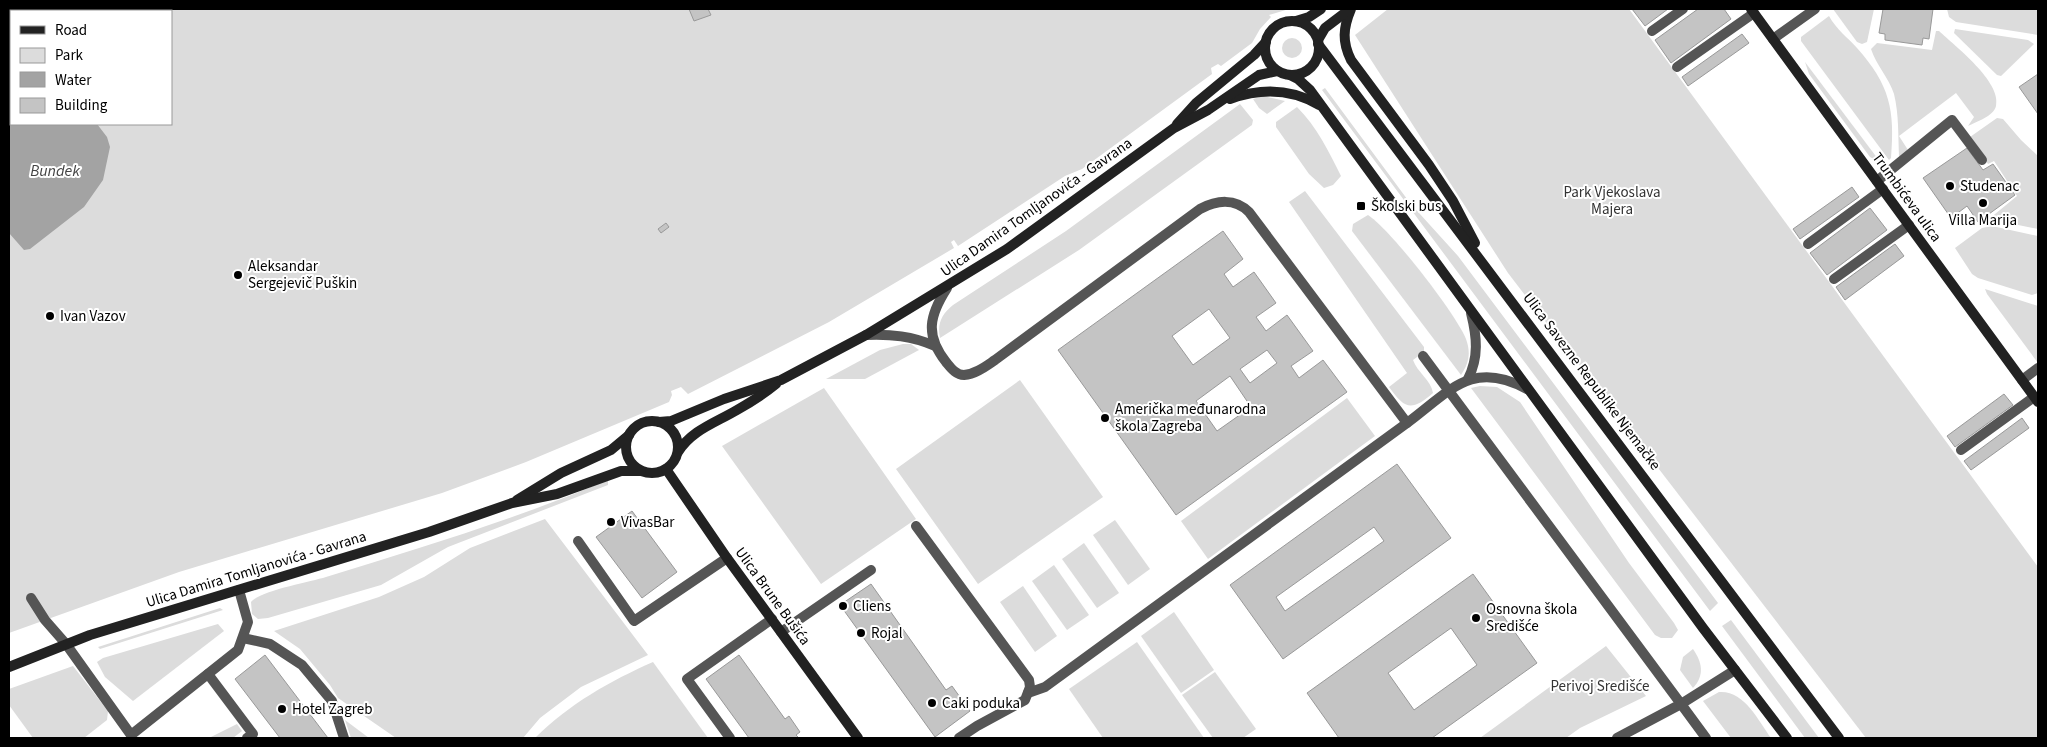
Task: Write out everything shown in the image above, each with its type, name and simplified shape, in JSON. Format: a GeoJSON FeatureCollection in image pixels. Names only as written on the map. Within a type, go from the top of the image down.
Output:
{"type":"FeatureCollection","features":[{"type":"Feature","properties":{"kind":"street"},"geometry":{"type":"LineString","coordinates":[[1296,22],[1309,17],[1321,9]]}},
{"type":"Feature","properties":{"kind":"street"},"geometry":{"type":"LineString","coordinates":[[1290,75],[1306,71],[1312,66],[1316,60],[1318,42],[1325,28],[1350,9]]}},
{"type":"Feature","properties":{"kind":"street"},"geometry":{"type":"LineString","coordinates":[[1350,9],[1343,40],[1351,60],[1437,176],[1490,271]]}},
{"type":"Feature","properties":{"kind":"street"},"geometry":{"type":"LineString","coordinates":[[1652,31],[1683,9]]}},
{"type":"Feature","properties":{"kind":"street"},"geometry":{"type":"LineString","coordinates":[[1773,39],[1815,9]]}},
{"type":"Feature","properties":{"kind":"street"},"geometry":{"type":"LineString","coordinates":[[1676,67],[1753,11]]}},
{"type":"Feature","properties":{"kind":"street","name":"Trumbićeva ulica"},"geometry":{"type":"LineString","coordinates":[[1753,11],[2036,399]]}},
{"type":"Feature","properties":{"kind":"street"},"geometry":{"type":"LineString","coordinates":[[1318,42],[1307,26],[1296,22],[1288,22],[1273,28],[1266,42],[1268,60],[1278,71],[1290,75],[1304,84],[1527,389],[1787,738]]}},
{"type":"Feature","properties":{"kind":"street","name":"Ulica Damira Tomljanovića - Gavrana"},"geometry":{"type":"LineString","coordinates":[[1174,128],[1196,103],[1254,56],[1266,42]]}},
{"type":"Feature","properties":{"kind":"street","name":"Ulica Savezne Republike Njemačke"},"geometry":{"type":"LineString","coordinates":[[1318,42],[1839,738]]}},
{"type":"Feature","properties":{"kind":"street","name":"Ulica Damira Tomljanovića - Gavrana"},"geometry":{"type":"LineString","coordinates":[[9,667],[66,644],[429,532],[512,503],[557,494],[621,471],[641,470],[649,473],[666,469],[683,443],[699,430],[750,403],[781,380],[866,335],[947,288],[1029,234],[1174,128],[1259,76],[1278,71]]}},
{"type":"Feature","properties":{"kind":"street"},"geometry":{"type":"LineString","coordinates":[[1219,102],[1254,92],[1274,90],[1301,96],[1322,108]]}},
{"type":"Feature","properties":{"kind":"street"},"geometry":{"type":"LineString","coordinates":[[1808,244],[1880,185],[1952,120],[1982,160]]}},
{"type":"Feature","properties":{"kind":"street"},"geometry":{"type":"LineString","coordinates":[[866,335],[903,336],[918,339],[935,346],[953,370],[962,375],[981,369],[1189,217],[1208,205],[1224,202],[1242,205],[1250,212],[1406,423]]}},
{"type":"Feature","properties":{"kind":"street"},"geometry":{"type":"LineString","coordinates":[[1834,279],[1909,225]]}},
{"type":"Feature","properties":{"kind":"street"},"geometry":{"type":"LineString","coordinates":[[935,346],[932,317],[947,288]]}},
{"type":"Feature","properties":{"kind":"street"},"geometry":{"type":"LineString","coordinates":[[1468,379],[1476,357],[1476,337],[1471,313]]}},
{"type":"Feature","properties":{"kind":"street"},"geometry":{"type":"LineString","coordinates":[[1423,356],[1706,738]]}},
{"type":"Feature","properties":{"kind":"street"},"geometry":{"type":"LineString","coordinates":[[2022,380],[2038,368]]}},
{"type":"Feature","properties":{"kind":"street"},"geometry":{"type":"LineString","coordinates":[[1028,693],[1045,687],[1468,379],[1490,376],[1516,383],[1527,389]]}},
{"type":"Feature","properties":{"kind":"street","name":"Ulica Damira Tomljanovića - Gavrana"},"geometry":{"type":"LineString","coordinates":[[512,503],[561,473],[611,450],[639,424],[671,421],[724,398],[781,380]]}},
{"type":"Feature","properties":{"kind":"street"},"geometry":{"type":"LineString","coordinates":[[1961,450],[2036,399]]}},
{"type":"Feature","properties":{"kind":"street"},"geometry":{"type":"LineString","coordinates":[[659,422],[672,430],[678,444],[678,452]]}},
{"type":"Feature","properties":{"kind":"street"},"geometry":{"type":"LineString","coordinates":[[629,434],[626,442],[629,459],[641,470]]}},
{"type":"Feature","properties":{"kind":"street","name":"Ulica Brune Bušića"},"geometry":{"type":"LineString","coordinates":[[666,469],[727,558],[858,738]]}},
{"type":"Feature","properties":{"kind":"street"},"geometry":{"type":"LineString","coordinates":[[916,526],[1029,680],[1028,693],[1025,700],[1018,706],[984,722],[960,738]]}},
{"type":"Feature","properties":{"kind":"street"},"geometry":{"type":"LineString","coordinates":[[578,541],[634,621],[727,558]]}},
{"type":"Feature","properties":{"kind":"street"},"geometry":{"type":"LineString","coordinates":[[781,632],[871,570]]}},
{"type":"Feature","properties":{"kind":"street"},"geometry":{"type":"LineString","coordinates":[[31,598],[45,620],[66,644],[132,737],[238,650],[248,622],[239,590]]}},
{"type":"Feature","properties":{"kind":"street"},"geometry":{"type":"LineString","coordinates":[[730,738],[687,679],[772,619]]}},
{"type":"Feature","properties":{"kind":"street"},"geometry":{"type":"LineString","coordinates":[[243,638],[270,644],[302,665],[332,701],[344,738]]}},
{"type":"Feature","properties":{"kind":"street"},"geometry":{"type":"LineString","coordinates":[[1617,738],[1681,704],[1735,670]]}},
{"type":"Feature","properties":{"kind":"street"},"geometry":{"type":"LineString","coordinates":[[208,674],[253,734],[247,738]]}},
{"type":"Feature","properties":{"kind":"green space","name":"Bundek"},"geometry":{"type":"Polygon","coordinates":[[[9,9],[1289,9],[1269,15],[1271,17],[1260,29],[1252,43],[1221,66],[1218,64],[1211,68],[1212,74],[1082,169],[1065,176],[958,246],[954,240],[951,242],[954,248],[829,322],[688,394],[681,387],[671,391],[672,395],[669,402],[526,462],[442,493],[179,572],[9,633],[9,9]]]}},
{"type":"Feature","properties":{"kind":"green space","name":"Park Vjekoslava Majera"},"geometry":{"type":"Polygon","coordinates":[[[1388,9],[1629,9],[2038,567],[2038,738],[1866,738],[1508,273],[1355,35],[1388,9]]]}},
{"type":"Feature","properties":{"kind":"green space"},"geometry":{"type":"Polygon","coordinates":[[[1833,9],[1874,9],[1867,42],[1862,44],[1857,42],[1833,9]]]}},
{"type":"Feature","properties":{"kind":"green space"},"geometry":{"type":"Polygon","coordinates":[[[1947,9],[2038,9],[2038,35],[1956,22],[1949,17],[1947,9]]]}},
{"type":"Feature","properties":{"kind":"green space"},"geometry":{"type":"Polygon","coordinates":[[[1829,16],[1868,61],[1883,86],[1891,112],[1892,141],[1891,158],[1889,160],[1801,41],[1801,37],[1829,16]]]}},
{"type":"Feature","properties":{"kind":"green space"},"geometry":{"type":"Polygon","coordinates":[[[1955,29],[2028,40],[2034,44],[2001,76],[1997,75],[1954,33],[1955,29]]]}},
{"type":"Feature","properties":{"kind":"green space"},"geometry":{"type":"Polygon","coordinates":[[[1936,31],[1939,31],[1976,65],[1985,76],[1992,86],[1996,97],[1995,110],[1980,121],[1968,126],[1974,117],[1956,93],[1899,136],[1908,150],[1899,157],[1898,117],[1894,94],[1871,49],[1877,43],[1932,50],[1936,31]]]}},
{"type":"Feature","properties":{"kind":"green space"},"geometry":{"type":"Polygon","coordinates":[[[1292,38],[1299,41],[1302,48],[1299,55],[1292,58],[1285,55],[1282,48],[1285,41],[1292,38]]]}},
{"type":"Feature","properties":{"kind":"green space"},"geometry":{"type":"Polygon","coordinates":[[[1805,62],[1881,163],[1870,157],[1809,74],[1805,62]]]}},
{"type":"Feature","properties":{"kind":"green space"},"geometry":{"type":"Polygon","coordinates":[[[1325,88],[1410,203],[1458,256],[1718,603],[1710,611],[1322,90],[1325,88]]]}},
{"type":"Feature","properties":{"kind":"green space"},"geometry":{"type":"Polygon","coordinates":[[[1263,96],[1285,101],[1267,114],[1259,108],[1253,99],[1263,96]]]}},
{"type":"Feature","properties":{"kind":"green space"},"geometry":{"type":"Polygon","coordinates":[[[1240,104],[1253,120],[1252,125],[1079,250],[940,338],[939,328],[941,319],[953,305],[1066,231],[1240,104]]]}},
{"type":"Feature","properties":{"kind":"green space"},"geometry":{"type":"Polygon","coordinates":[[[1297,107],[1317,131],[1341,176],[1333,185],[1324,188],[1309,174],[1276,127],[1276,122],[1297,107]]]}},
{"type":"Feature","properties":{"kind":"green space"},"geometry":{"type":"Polygon","coordinates":[[[1997,118],[2003,119],[2038,156],[2038,229],[1989,219],[2017,196],[1994,161],[1988,164],[1970,137],[1997,118]]]}},
{"type":"Feature","properties":{"kind":"green space"},"geometry":{"type":"Polygon","coordinates":[[[1305,191],[1424,347],[1424,352],[1413,360],[1430,384],[1433,393],[1419,403],[1414,405],[1404,404],[1389,387],[1407,373],[1289,202],[1305,191]]]}},
{"type":"Feature","properties":{"kind":"green space"},"geometry":{"type":"Polygon","coordinates":[[[1368,215],[1392,237],[1422,273],[1460,327],[1466,339],[1469,353],[1466,366],[1461,375],[1352,231],[1353,224],[1368,215]]]}},
{"type":"Feature","properties":{"kind":"green space"},"geometry":{"type":"Polygon","coordinates":[[[1992,226],[2038,236],[2038,293],[2032,295],[1978,278],[1972,274],[1955,248],[1982,228],[1992,226]]]}},
{"type":"Feature","properties":{"kind":"green space"},"geometry":{"type":"Polygon","coordinates":[[[1985,289],[2038,306],[2038,363],[1987,294],[1985,289]]]}},
{"type":"Feature","properties":{"kind":"green space"},"geometry":{"type":"Polygon","coordinates":[[[903,344],[911,344],[919,350],[865,379],[826,379],[880,350],[903,344]]]}},
{"type":"Feature","properties":{"kind":"green space"},"geometry":{"type":"Polygon","coordinates":[[[1020,380],[1103,497],[978,584],[896,469],[1020,380]]]}},
{"type":"Feature","properties":{"kind":"green space"},"geometry":{"type":"Polygon","coordinates":[[[1480,386],[1497,387],[1520,402],[1629,563],[1674,623],[1678,630],[1672,638],[1661,638],[1655,635],[1471,388],[1480,386]]]}},
{"type":"Feature","properties":{"kind":"green space"},"geometry":{"type":"Polygon","coordinates":[[[824,388],[916,519],[821,584],[722,446],[824,388]]]}},
{"type":"Feature","properties":{"kind":"green space"},"geometry":{"type":"Polygon","coordinates":[[[1347,398],[1375,436],[1208,559],[1181,521],[1347,398]]]}},
{"type":"Feature","properties":{"kind":"green space"},"geometry":{"type":"Polygon","coordinates":[[[608,480],[608,485],[448,547],[381,585],[268,618],[258,619],[252,614],[251,602],[264,594],[326,577],[468,532],[538,508],[608,480]]]}},
{"type":"Feature","properties":{"kind":"green space"},"geometry":{"type":"Polygon","coordinates":[[[545,519],[648,655],[581,687],[540,718],[523,738],[396,738],[338,698],[330,685],[300,649],[274,631],[379,597],[424,577],[470,548],[545,519]]]}},
{"type":"Feature","properties":{"kind":"green space"},"geometry":{"type":"Polygon","coordinates":[[[1115,520],[1150,569],[1128,585],[1093,535],[1115,520]]]}},
{"type":"Feature","properties":{"kind":"green space"},"geometry":{"type":"Polygon","coordinates":[[[1084,543],[1119,593],[1097,608],[1062,559],[1084,543]]]}},
{"type":"Feature","properties":{"kind":"green space"},"geometry":{"type":"Polygon","coordinates":[[[1054,565],[1089,615],[1067,630],[1032,581],[1054,565]]]}},
{"type":"Feature","properties":{"kind":"green space"},"geometry":{"type":"Polygon","coordinates":[[[1023,586],[1057,636],[1035,652],[1000,602],[1023,586]]]}},
{"type":"Feature","properties":{"kind":"green space"},"geometry":{"type":"Polygon","coordinates":[[[220,608],[223,610],[100,649],[98,647],[220,608]]]}},
{"type":"Feature","properties":{"kind":"green space"},"geometry":{"type":"Polygon","coordinates":[[[1174,612],[1214,670],[1181,693],[1141,636],[1174,612]]]}},
{"type":"Feature","properties":{"kind":"green space"},"geometry":{"type":"Polygon","coordinates":[[[1731,620],[1819,738],[1805,738],[1722,626],[1731,620]]]}},
{"type":"Feature","properties":{"kind":"green space"},"geometry":{"type":"Polygon","coordinates":[[[218,624],[224,631],[133,701],[105,677],[97,662],[103,658],[218,624]]]}},
{"type":"Feature","properties":{"kind":"green space"},"geometry":{"type":"Polygon","coordinates":[[[1137,642],[1204,738],[1103,738],[1069,689],[1137,642]]]}},
{"type":"Feature","properties":{"kind":"green space","name":"Perivoj Središće"},"geometry":{"type":"Polygon","coordinates":[[[1606,646],[1646,696],[1580,728],[1566,738],[1480,738],[1606,646]]]}},
{"type":"Feature","properties":{"kind":"green space"},"geometry":{"type":"Polygon","coordinates":[[[1693,649],[1700,664],[1701,673],[1693,688],[1680,670],[1683,657],[1693,649]]]}},
{"type":"Feature","properties":{"kind":"green space"},"geometry":{"type":"Polygon","coordinates":[[[653,662],[708,738],[535,738],[562,714],[591,694],[653,662]]]}},
{"type":"Feature","properties":{"kind":"green space"},"geometry":{"type":"Polygon","coordinates":[[[73,666],[108,711],[107,720],[84,738],[33,738],[9,705],[9,689],[73,666]]]}},
{"type":"Feature","properties":{"kind":"green space"},"geometry":{"type":"Polygon","coordinates":[[[1215,672],[1256,729],[1243,738],[1213,738],[1182,695],[1215,672]]]}},
{"type":"Feature","properties":{"kind":"green space"},"geometry":{"type":"Polygon","coordinates":[[[1719,692],[1736,696],[1743,701],[1771,738],[1731,738],[1703,701],[1719,692]]]}},
{"type":"Feature","properties":{"kind":"green space"},"geometry":{"type":"Polygon","coordinates":[[[345,720],[369,738],[351,738],[345,720]]]}},
{"type":"Feature","properties":{"kind":"green space"},"geometry":{"type":"Polygon","coordinates":[[[237,724],[242,731],[233,738],[209,738],[237,724]]]}},
{"type":"Feature","properties":{"kind":"water","name":"Bundek"},"geometry":{"type":"Polygon","coordinates":[[[9,9],[15,9],[10,10],[10,125],[98,125],[107,137],[110,147],[103,180],[84,207],[30,249],[24,250],[9,233],[9,9]]]}},
{"type":"Feature","properties":{"kind":"building"},"geometry":{"type":"Polygon","coordinates":[[[689,9],[708,9],[711,15],[694,21],[689,9]]]}},
{"type":"Feature","properties":{"kind":"building"},"geometry":{"type":"Polygon","coordinates":[[[1632,9],[1668,9],[1645,26],[1632,9]]]}},
{"type":"Feature","properties":{"kind":"building"},"geometry":{"type":"Polygon","coordinates":[[[1698,9],[1724,9],[1731,19],[1671,63],[1655,40],[1698,9]]]}},
{"type":"Feature","properties":{"kind":"building"},"geometry":{"type":"Polygon","coordinates":[[[1883,9],[1933,9],[1929,39],[1923,38],[1922,45],[1885,40],[1885,34],[1879,33],[1883,9]]]}},
{"type":"Feature","properties":{"kind":"building"},"geometry":{"type":"Polygon","coordinates":[[[1742,34],[1749,43],[1688,86],[1682,77],[1742,34]]]}},
{"type":"Feature","properties":{"kind":"building"},"geometry":{"type":"Polygon","coordinates":[[[2038,74],[2038,114],[2019,87],[2038,74]]]}},
{"type":"Feature","properties":{"kind":"building"},"geometry":{"type":"Polygon","coordinates":[[[1967,148],[1983,170],[1993,164],[2015,195],[1978,222],[1967,206],[1951,218],[1923,178],[1967,148]]]}},
{"type":"Feature","properties":{"kind":"building"},"geometry":{"type":"Polygon","coordinates":[[[1852,187],[1859,197],[1800,239],[1793,229],[1852,187]]]}},
{"type":"Feature","properties":{"kind":"building"},"geometry":{"type":"Polygon","coordinates":[[[1870,208],[1887,230],[1827,275],[1810,253],[1870,208]]]}},
{"type":"Feature","properties":{"kind":"building"},"geometry":{"type":"Polygon","coordinates":[[[666,223],[669,227],[661,233],[658,229],[666,223]]]}},
{"type":"Feature","properties":{"kind":"building"},"geometry":{"type":"Polygon","coordinates":[[[1223,231],[1243,259],[1224,274],[1233,287],[1254,272],[1276,303],[1256,317],[1266,331],[1287,315],[1313,351],[1291,366],[1299,378],[1323,360],[1347,392],[1176,515],[1058,350],[1223,231]],[[1209,309],[1172,336],[1193,365],[1230,338],[1209,309]],[[1267,350],[1240,369],[1250,383],[1277,363],[1267,350]],[[1230,376],[1196,401],[1217,431],[1251,407],[1230,376]]]}},
{"type":"Feature","properties":{"kind":"building"},"geometry":{"type":"Polygon","coordinates":[[[1895,244],[1904,256],[1845,300],[1836,287],[1895,244]]]}},
{"type":"Feature","properties":{"kind":"building"},"geometry":{"type":"Polygon","coordinates":[[[2004,394],[2013,405],[1955,447],[1947,436],[2004,394]]]}},
{"type":"Feature","properties":{"kind":"building"},"geometry":{"type":"Polygon","coordinates":[[[2022,418],[2029,428],[1971,470],[1964,461],[2022,418]]]}},
{"type":"Feature","properties":{"kind":"building"},"geometry":{"type":"Polygon","coordinates":[[[1397,464],[1451,538],[1283,659],[1230,585],[1397,464]],[[1374,527],[1276,597],[1285,611],[1384,541],[1374,527]]]}},
{"type":"Feature","properties":{"kind":"building"},"geometry":{"type":"Polygon","coordinates":[[[632,511],[677,572],[642,598],[596,537],[632,511]]]}},
{"type":"Feature","properties":{"kind":"building"},"geometry":{"type":"Polygon","coordinates":[[[1473,574],[1537,663],[1432,738],[1339,738],[1307,693],[1473,574]],[[1451,628],[1388,673],[1414,710],[1477,665],[1451,628]]]}},
{"type":"Feature","properties":{"kind":"building"},"geometry":{"type":"Polygon","coordinates":[[[871,584],[946,690],[952,686],[970,711],[935,737],[840,605],[871,584]]]}},
{"type":"Feature","properties":{"kind":"building","name":"Hotel Zagreb"},"geometry":{"type":"Polygon","coordinates":[[[265,655],[328,738],[280,738],[235,679],[265,655]]]}},
{"type":"Feature","properties":{"kind":"building"},"geometry":{"type":"Polygon","coordinates":[[[739,655],[785,719],[789,716],[800,732],[796,735],[799,738],[749,738],[706,679],[739,655]]]}},
{"type":"Feature","properties":{"kind":"place","name":"Studenac"},"geometry":{"type":"Point","coordinates":[1950,186]}},
{"type":"Feature","properties":{"kind":"place","name":"Villa Marija"},"geometry":{"type":"Point","coordinates":[1983,203]}},
{"type":"Feature","properties":{"kind":"place","name":"Školski bus"},"geometry":{"type":"Point","coordinates":[1361,206]}},
{"type":"Feature","properties":{"kind":"place","name":"Aleksandar Sergejevič Puškin"},"geometry":{"type":"Point","coordinates":[238,275]}},
{"type":"Feature","properties":{"kind":"place","name":"Ivan Vazov"},"geometry":{"type":"Point","coordinates":[50,316]}},
{"type":"Feature","properties":{"kind":"place","name":"Američka međunarodna škola Zagreba"},"geometry":{"type":"Point","coordinates":[1105,418]}},
{"type":"Feature","properties":{"kind":"place","name":"VivasBar"},"geometry":{"type":"Point","coordinates":[611,522]}},
{"type":"Feature","properties":{"kind":"place","name":"Cliens"},"geometry":{"type":"Point","coordinates":[843,606]}},
{"type":"Feature","properties":{"kind":"place","name":"Osnovna škola Središće"},"geometry":{"type":"Point","coordinates":[1476,618]}},
{"type":"Feature","properties":{"kind":"place","name":"Rojal"},"geometry":{"type":"Point","coordinates":[861,633]}},
{"type":"Feature","properties":{"kind":"place","name":"Caki poduka"},"geometry":{"type":"Point","coordinates":[932,703]}},
{"type":"Feature","properties":{"kind":"place","name":"Hotel Zagreb"},"geometry":{"type":"Point","coordinates":[282,709]}}]}
